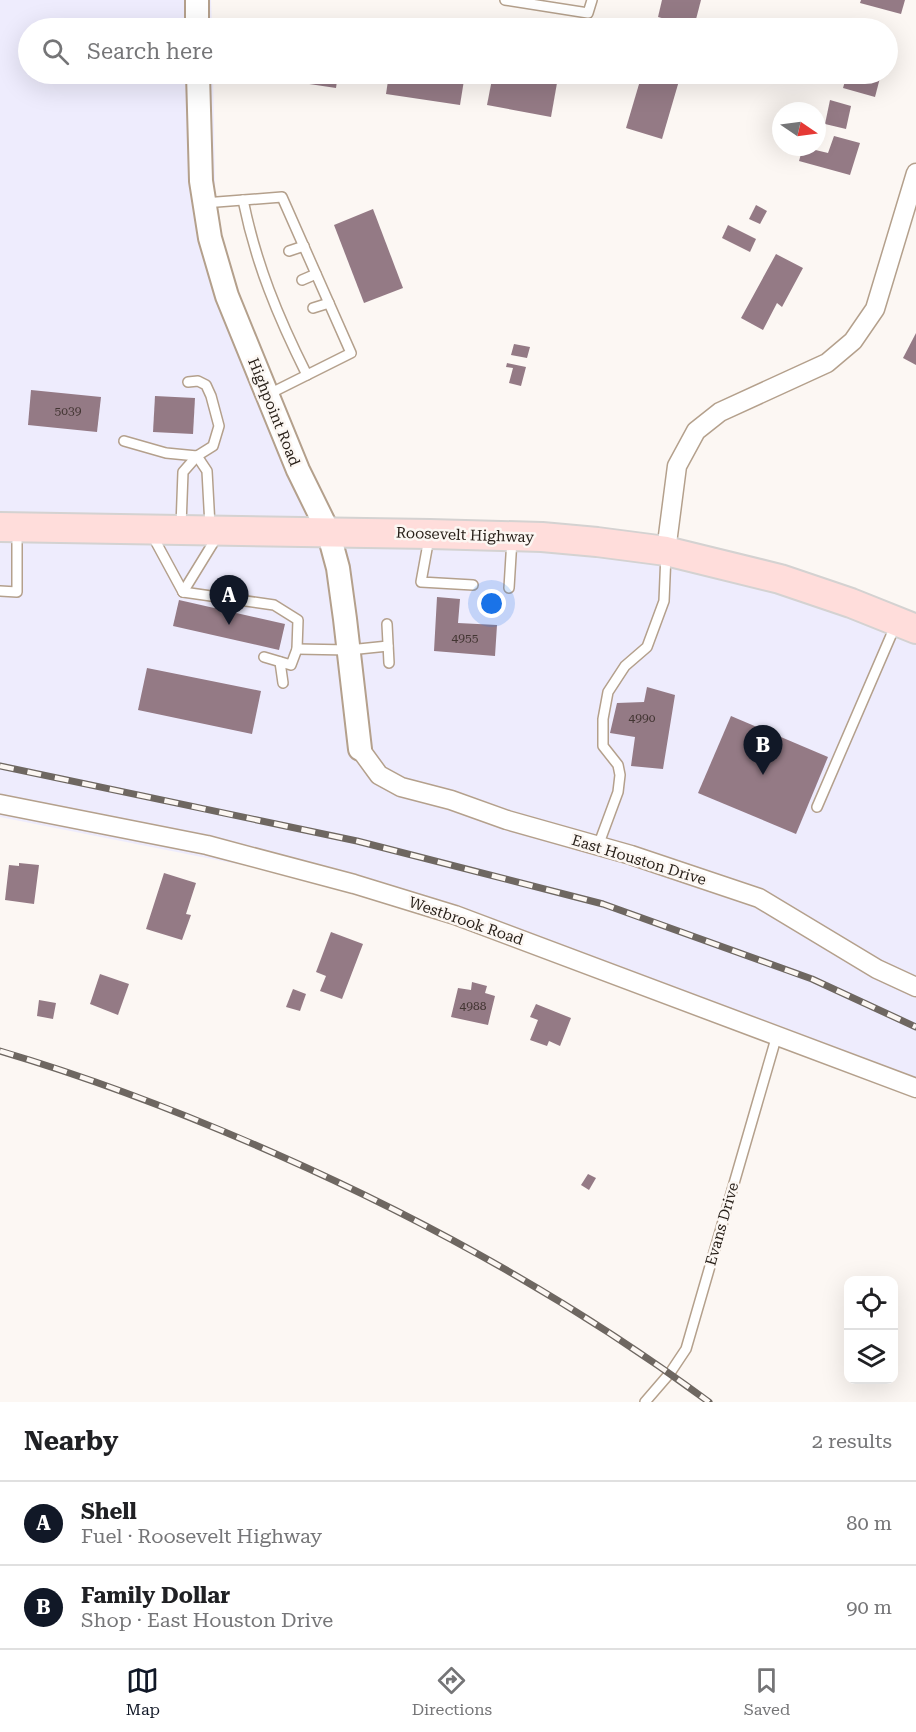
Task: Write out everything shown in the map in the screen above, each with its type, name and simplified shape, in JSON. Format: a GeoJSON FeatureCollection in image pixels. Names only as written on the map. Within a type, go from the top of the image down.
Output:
{"type":"FeatureCollection","features":[{"type":"Feature","properties":{"kind":"main road","name":"Roosevelt Highway"},"geometry":{"type":"LineString","coordinates":[[9,527],[328,531],[597,542],[666,551],[780,579],[907,624]]}},
{"type":"Feature","properties":{"kind":"street"},"geometry":{"type":"LineString","coordinates":[[197,0],[197,18]]}},
{"type":"Feature","properties":{"kind":"street","name":"Highpoint Road"},"geometry":{"type":"LineString","coordinates":[[198,84],[201,181],[210,238],[227,296],[298,470],[328,531],[338,568],[360,749]]}},
{"type":"Feature","properties":{"kind":"street"},"geometry":{"type":"LineString","coordinates":[[666,551],[677,466],[696,431],[720,412],[827,363],[853,341],[875,309],[916,173]]}},
{"type":"Feature","properties":{"kind":"street","name":"East Houston Drive"},"geometry":{"type":"LineString","coordinates":[[360,749],[379,775],[401,787],[451,800],[507,820],[598,846],[759,898],[877,969],[916,987]]}},
{"type":"Feature","properties":{"kind":"street","name":"Westbrook Road"},"geometry":{"type":"LineString","coordinates":[[0,804],[207,845],[354,884],[455,915],[916,1088]]}},
{"type":"Feature","properties":{"kind":"lane"},"geometry":{"type":"LineString","coordinates":[[505,0],[588,13],[592,0]]}},
{"type":"Feature","properties":{"kind":"lane"},"geometry":{"type":"LineString","coordinates":[[204,203],[282,197],[351,353],[267,395]]}},
{"type":"Feature","properties":{"kind":"lane"},"geometry":{"type":"LineString","coordinates":[[243,200],[272,290],[307,375]]}},
{"type":"Feature","properties":{"kind":"lane"},"geometry":{"type":"LineString","coordinates":[[289,251],[304,246]]}},
{"type":"Feature","properties":{"kind":"lane"},"geometry":{"type":"LineString","coordinates":[[302,280],[316,274]]}},
{"type":"Feature","properties":{"kind":"lane"},"geometry":{"type":"LineString","coordinates":[[313,309],[329,303]]}},
{"type":"Feature","properties":{"kind":"lane"},"geometry":{"type":"LineString","coordinates":[[181,528],[183,472],[197,456],[213,446],[219,426],[215,407],[206,386],[198,381],[188,382]]}},
{"type":"Feature","properties":{"kind":"lane"},"geometry":{"type":"LineString","coordinates":[[124,441],[166,453],[197,456]]}},
{"type":"Feature","properties":{"kind":"lane"},"geometry":{"type":"LineString","coordinates":[[183,592],[216,529],[207,471],[197,456]]}},
{"type":"Feature","properties":{"kind":"lane"},"geometry":{"type":"LineString","coordinates":[[0,591],[17,592],[9,527]]}},
{"type":"Feature","properties":{"kind":"lane"},"geometry":{"type":"LineString","coordinates":[[148,528],[183,592]]}},
{"type":"Feature","properties":{"kind":"lane"},"geometry":{"type":"LineString","coordinates":[[430,534],[421,582],[473,585]]}},
{"type":"Feature","properties":{"kind":"lane"},"geometry":{"type":"LineString","coordinates":[[509,588],[512,537]]}},
{"type":"Feature","properties":{"kind":"lane"},"geometry":{"type":"LineString","coordinates":[[598,846],[618,792],[621,776],[618,765],[603,746],[603,719],[608,692],[625,666],[647,647],[664,601],[666,551]]}},
{"type":"Feature","properties":{"kind":"lane"},"geometry":{"type":"LineString","coordinates":[[183,592],[274,605],[298,620],[297,649],[291,665],[264,657]]}},
{"type":"Feature","properties":{"kind":"lane"},"geometry":{"type":"LineString","coordinates":[[387,624],[389,663]]}},
{"type":"Feature","properties":{"kind":"lane"},"geometry":{"type":"LineString","coordinates":[[817,807],[907,624]]}},
{"type":"Feature","properties":{"kind":"lane"},"geometry":{"type":"LineString","coordinates":[[297,649],[349,650],[388,646]]}},
{"type":"Feature","properties":{"kind":"lane"},"geometry":{"type":"LineString","coordinates":[[280,662],[283,683]]}},
{"type":"Feature","properties":{"kind":"lane","name":"Evans Drive"},"geometry":{"type":"LineString","coordinates":[[645,1402],[670,1373],[686,1349],[777,1035]]}},
{"type":"Feature","properties":{"kind":"shaded area"},"geometry":{"type":"Polygon","coordinates":[[[0,0],[211,0],[212,18],[18,18],[18,84],[213,84],[217,285],[317,522],[680,543],[916,637],[916,1094],[895,1082],[474,911],[0,817],[0,0]]]}},
{"type":"Feature","properties":{"kind":"building"},"geometry":{"type":"Polygon","coordinates":[[[662,0],[701,0],[696,18],[658,17],[662,0]]]}},
{"type":"Feature","properties":{"kind":"building"},"geometry":{"type":"Polygon","coordinates":[[[861,0],[905,0],[901,14],[860,3],[861,0]]]}},
{"type":"Feature","properties":{"kind":"building"},"geometry":{"type":"Polygon","coordinates":[[[309,84],[337,84],[336,88],[309,84]]]}},
{"type":"Feature","properties":{"kind":"building"},"geometry":{"type":"Polygon","coordinates":[[[388,84],[463,84],[460,105],[386,94],[388,84]]]}},
{"type":"Feature","properties":{"kind":"building"},"geometry":{"type":"Polygon","coordinates":[[[491,84],[557,84],[551,117],[487,105],[491,84]]]}},
{"type":"Feature","properties":{"kind":"building"},"geometry":{"type":"Polygon","coordinates":[[[639,84],[678,84],[662,139],[626,128],[639,84]]]}},
{"type":"Feature","properties":{"kind":"building"},"geometry":{"type":"Polygon","coordinates":[[[844,84],[878,84],[875,97],[843,88],[844,84]]]}},
{"type":"Feature","properties":{"kind":"building"},"geometry":{"type":"Polygon","coordinates":[[[830,100],[851,106],[846,129],[826,124],[830,100]]]}},
{"type":"Feature","properties":{"kind":"building"},"geometry":{"type":"Polygon","coordinates":[[[834,136],[860,143],[850,175],[799,161],[800,156],[826,156],[826,153],[828,153],[834,136]]]}},
{"type":"Feature","properties":{"kind":"building"},"geometry":{"type":"Polygon","coordinates":[[[756,205],[767,211],[760,224],[749,219],[756,205]]]}},
{"type":"Feature","properties":{"kind":"building"},"geometry":{"type":"Polygon","coordinates":[[[373,209],[403,288],[364,303],[334,225],[373,209]]]}},
{"type":"Feature","properties":{"kind":"building"},"geometry":{"type":"Polygon","coordinates":[[[728,225],[756,239],[750,252],[722,238],[728,225]]]}},
{"type":"Feature","properties":{"kind":"building"},"geometry":{"type":"Polygon","coordinates":[[[776,254],[803,268],[782,307],[777,303],[763,330],[741,318],[776,254]]]}},
{"type":"Feature","properties":{"kind":"building"},"geometry":{"type":"Polygon","coordinates":[[[916,333],[916,365],[903,358],[916,333]]]}},
{"type":"Feature","properties":{"kind":"building"},"geometry":{"type":"Polygon","coordinates":[[[514,344],[530,347],[527,358],[511,355],[514,344]]]}},
{"type":"Feature","properties":{"kind":"building"},"geometry":{"type":"Polygon","coordinates":[[[507,363],[526,367],[521,386],[509,383],[513,368],[506,367],[507,363]]]}},
{"type":"Feature","properties":{"kind":"building"},"geometry":{"type":"Polygon","coordinates":[[[31,390],[101,397],[97,432],[28,425],[31,390]]]}},
{"type":"Feature","properties":{"kind":"building"},"geometry":{"type":"Polygon","coordinates":[[[155,396],[195,398],[193,434],[153,432],[155,396]]]}},
{"type":"Feature","properties":{"kind":"building"},"geometry":{"type":"Polygon","coordinates":[[[437,597],[460,599],[458,623],[497,625],[495,656],[434,651],[437,597]]]}},
{"type":"Feature","properties":{"kind":"building"},"geometry":{"type":"Polygon","coordinates":[[[179,600],[285,624],[279,650],[173,626],[179,600]]]}},
{"type":"Feature","properties":{"kind":"building"},"geometry":{"type":"Polygon","coordinates":[[[147,668],[261,691],[252,734],[138,710],[147,668]]]}},
{"type":"Feature","properties":{"kind":"building"},"geometry":{"type":"Polygon","coordinates":[[[647,687],[675,695],[663,769],[631,766],[635,737],[610,733],[617,703],[644,702],[647,687]]]}},
{"type":"Feature","properties":{"kind":"building"},"geometry":{"type":"Polygon","coordinates":[[[731,716],[828,757],[796,834],[698,793],[731,716]]]}},
{"type":"Feature","properties":{"kind":"building"},"geometry":{"type":"Polygon","coordinates":[[[19,863],[39,865],[34,904],[5,900],[9,865],[19,866],[19,863]]]}},
{"type":"Feature","properties":{"kind":"building"},"geometry":{"type":"Polygon","coordinates":[[[164,873],[196,883],[186,914],[191,915],[182,940],[146,929],[164,873]]]}},
{"type":"Feature","properties":{"kind":"building"},"geometry":{"type":"Polygon","coordinates":[[[331,932],[363,944],[342,999],[320,991],[326,976],[316,972],[331,932]]]}},
{"type":"Feature","properties":{"kind":"building"},"geometry":{"type":"Polygon","coordinates":[[[100,974],[129,984],[118,1015],[90,1004],[100,974]]]}},
{"type":"Feature","properties":{"kind":"building"},"geometry":{"type":"Polygon","coordinates":[[[472,982],[487,986],[485,993],[495,996],[488,1025],[451,1017],[458,988],[471,990],[472,982]]]}},
{"type":"Feature","properties":{"kind":"building"},"geometry":{"type":"Polygon","coordinates":[[[293,989],[306,994],[300,1011],[286,1007],[293,989]]]}},
{"type":"Feature","properties":{"kind":"building"},"geometry":{"type":"Polygon","coordinates":[[[39,1000],[56,1003],[53,1019],[37,1016],[39,1000]]]}},
{"type":"Feature","properties":{"kind":"building"},"geometry":{"type":"Polygon","coordinates":[[[536,1004],[571,1018],[560,1046],[549,1041],[547,1046],[530,1040],[538,1020],[530,1017],[536,1004]]]}},
{"type":"Feature","properties":{"kind":"building"},"geometry":{"type":"Polygon","coordinates":[[[588,1174],[596,1178],[589,1190],[581,1185],[588,1174]]]}},
{"type":"Feature","properties":{"kind":"railway"},"geometry":{"type":"LineString","coordinates":[[0,766],[357,841],[603,904],[812,979],[916,1027]]}},
{"type":"Feature","properties":{"kind":"railway"},"geometry":{"type":"LineString","coordinates":[[0,1051],[71,1073],[174,1111],[276,1154],[389,1207],[553,1298],[606,1331],[709,1402]]}},
{"type":"Feature","properties":{"kind":"place","name":"Shell"},"geometry":{"type":"Point","coordinates":[229,625]}},
{"type":"Feature","properties":{"kind":"place","name":"Family Dollar"},"geometry":{"type":"Point","coordinates":[763,775]}}]}
